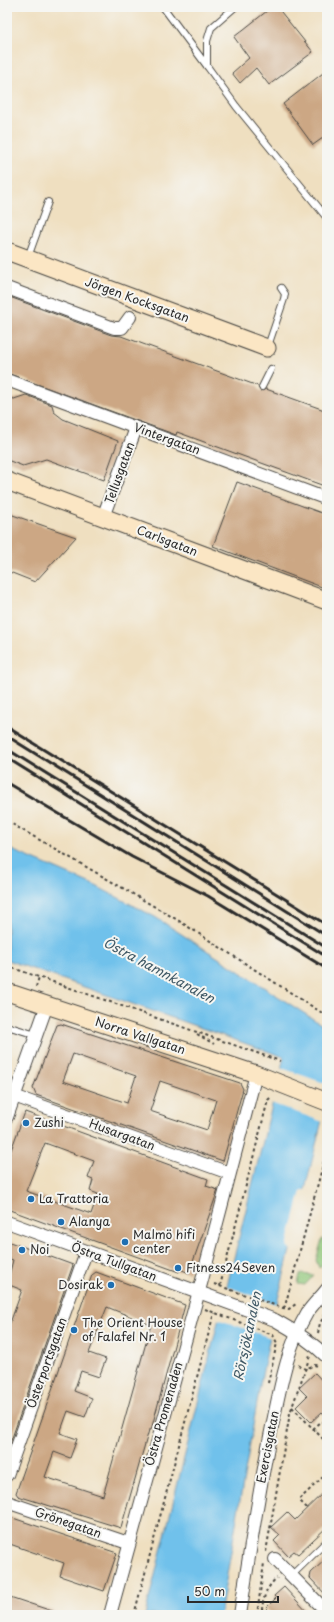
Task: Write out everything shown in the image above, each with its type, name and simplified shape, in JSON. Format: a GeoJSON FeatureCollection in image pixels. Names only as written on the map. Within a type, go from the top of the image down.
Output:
{"type":"FeatureCollection","features":[{"type":"Feature","properties":{"kind":"street","name":"Jörgen Kocksgatan"},"geometry":{"type":"LineString","coordinates":[[7,251],[267,348]]}},
{"type":"Feature","properties":{"kind":"street","name":"Jörgen Kocksgatan"},"geometry":{"type":"LineString","coordinates":[[7,288],[114,328],[122,328],[130,317]]}},
{"type":"Feature","properties":{"kind":"street","name":"Vintergatan"},"geometry":{"type":"LineString","coordinates":[[7,380],[327,499]]}},
{"type":"Feature","properties":{"kind":"street","name":"Tellusgatan"},"geometry":{"type":"LineString","coordinates":[[103,517],[136,428]]}},
{"type":"Feature","properties":{"kind":"street","name":"Carlsgatan"},"geometry":{"type":"LineString","coordinates":[[7,481],[327,601]]}},
{"type":"Feature","properties":{"kind":"street","name":"Norra Vallgatan"},"geometry":{"type":"LineString","coordinates":[[7,992],[256,1074],[272,1089],[327,1102]]}},
{"type":"Feature","properties":{"kind":"street"},"geometry":{"type":"LineString","coordinates":[[7,1117],[47,1005]]}},
{"type":"Feature","properties":{"kind":"street","name":"Östra Promenaden"},"geometry":{"type":"LineString","coordinates":[[110,1615],[128,1543],[198,1293],[256,1074]]}},
{"type":"Feature","properties":{"kind":"street","name":"Husargatan"},"geometry":{"type":"LineString","coordinates":[[14,1096],[229,1173]]}},
{"type":"Feature","properties":{"kind":"street","name":"Östra Tullgatan"},"geometry":{"type":"LineString","coordinates":[[7,1222],[220,1302],[275,1320],[298,1332]]}},
{"type":"Feature","properties":{"kind":"street","name":"Österportsgatan"},"geometry":{"type":"LineString","coordinates":[[7,1475],[86,1252]]}},
{"type":"Feature","properties":{"kind":"street","name":"Exercisgatan"},"geometry":{"type":"LineString","coordinates":[[240,1615],[270,1434],[285,1372],[298,1332],[308,1312],[327,1289]]}},
{"type":"Feature","properties":{"kind":"street"},"geometry":{"type":"LineString","coordinates":[[298,1332],[315,1344],[327,1357]]}},
{"type":"Feature","properties":{"kind":"street","name":"Grönegatan"},"geometry":{"type":"LineString","coordinates":[[7,1502],[128,1543]]}},
{"type":"Feature","properties":{"kind":"street"},"geometry":{"type":"LineString","coordinates":[[268,1559],[288,1573],[327,1612]]}},
{"type":"Feature","properties":{"kind":"lane"},"geometry":{"type":"LineString","coordinates":[[163,7],[207,66],[327,218]]}},
{"type":"Feature","properties":{"kind":"lane"},"geometry":{"type":"LineString","coordinates":[[207,66],[206,41],[210,28],[235,7]]}},
{"type":"Feature","properties":{"kind":"lane"},"geometry":{"type":"LineString","coordinates":[[27,259],[48,202]]}},
{"type":"Feature","properties":{"kind":"lane"},"geometry":{"type":"LineString","coordinates":[[267,348],[284,299],[285,294],[281,288]]}},
{"type":"Feature","properties":{"kind":"lane"},"geometry":{"type":"LineString","coordinates":[[262,387],[271,369]]}},
{"type":"Feature","properties":{"kind":"lane"},"geometry":{"type":"LineString","coordinates":[[7,1026],[36,1035]]}},
{"type":"Feature","properties":{"kind":"lane"},"geometry":{"type":"LineString","coordinates":[[288,1573],[327,1541]]}},
{"type":"Feature","properties":{"kind":"path"},"geometry":{"type":"LineString","coordinates":[[7,821],[176,919],[327,1016]]}},
{"type":"Feature","properties":{"kind":"path"},"geometry":{"type":"LineString","coordinates":[[7,966],[280,1061]]}},
{"type":"Feature","properties":{"kind":"path"},"geometry":{"type":"LineString","coordinates":[[35,990],[40,977]]}},
{"type":"Feature","properties":{"kind":"path"},"geometry":{"type":"LineString","coordinates":[[138,1018],[139,1012]]}},
{"type":"Feature","properties":{"kind":"path"},"geometry":{"type":"LineString","coordinates":[[193,1031],[217,1046]]}},
{"type":"Feature","properties":{"kind":"path"},"geometry":{"type":"LineString","coordinates":[[220,1286],[272,1089]]}},
{"type":"Feature","properties":{"kind":"path"},"geometry":{"type":"LineString","coordinates":[[283,1308],[285,1306],[327,1150]]}},
{"type":"Feature","properties":{"kind":"path"},"geometry":{"type":"LineString","coordinates":[[224,1287],[283,1308],[289,1309],[296,1304],[308,1312]]}},
{"type":"Feature","properties":{"kind":"path"},"geometry":{"type":"LineString","coordinates":[[257,1615],[268,1559],[292,1406],[315,1344],[320,1323],[327,1312]]}},
{"type":"Feature","properties":{"kind":"path"},"geometry":{"type":"LineString","coordinates":[[134,1615],[214,1313]]}},
{"type":"Feature","properties":{"kind":"path"},"geometry":{"type":"LineString","coordinates":[[218,1314],[271,1334]]}},
{"type":"Feature","properties":{"kind":"path"},"geometry":{"type":"LineString","coordinates":[[305,1369],[315,1365],[324,1370]]}},
{"type":"Feature","properties":{"kind":"path"},"geometry":{"type":"LineString","coordinates":[[292,1406],[327,1443]]}},
{"type":"Feature","properties":{"kind":"path"},"geometry":{"type":"LineString","coordinates":[[313,1429],[321,1422],[327,1422]]}},
{"type":"Feature","properties":{"kind":"path"},"geometry":{"type":"LineString","coordinates":[[307,1508],[298,1500],[327,1473]]}},
{"type":"Feature","properties":{"kind":"path"},"geometry":{"type":"LineString","coordinates":[[266,1615],[262,1609],[263,1599],[267,1594],[270,1583],[288,1573]]}},
{"type":"Feature","properties":{"kind":"green space"},"geometry":{"type":"Polygon","coordinates":[[[322,1239],[327,1240],[327,1259],[319,1268],[316,1260],[322,1239]]]}},
{"type":"Feature","properties":{"kind":"green space"},"geometry":{"type":"Polygon","coordinates":[[[300,1274],[314,1275],[305,1285],[298,1284],[300,1274]]]}},
{"type":"Feature","properties":{"kind":"water"},"geometry":{"type":"Polygon","coordinates":[[[7,848],[96,886],[155,917],[327,1028],[327,1100],[277,1303],[261,1380],[220,1615],[145,1615],[284,1057],[7,960],[7,848]]]}},
{"type":"Feature","properties":{"kind":"pier"},"geometry":{"type":"Polygon","coordinates":[[[279,1067],[327,1084],[327,1108],[323,1122],[271,1103],[279,1067]]]}},
{"type":"Feature","properties":{"kind":"pier"},"geometry":{"type":"Polygon","coordinates":[[[308,1187],[292,1251],[287,1246],[301,1191],[308,1187]]]}},
{"type":"Feature","properties":{"kind":"pier"},"geometry":{"type":"Polygon","coordinates":[[[226,1286],[279,1305],[271,1338],[217,1319],[226,1286]]]}},
{"type":"Feature","properties":{"kind":"building"},"geometry":{"type":"Polygon","coordinates":[[[272,7],[277,7],[313,52],[269,85],[256,68],[240,83],[232,73],[249,58],[234,37],[272,7]]]}},
{"type":"Feature","properties":{"kind":"building"},"geometry":{"type":"Polygon","coordinates":[[[327,70],[327,135],[313,145],[283,104],[327,70]]]}},
{"type":"Feature","properties":{"kind":"building"},"geometry":{"type":"Polygon","coordinates":[[[7,296],[111,335],[121,336],[258,386],[260,391],[266,389],[327,411],[327,487],[177,432],[176,435],[7,373],[7,296]]]}},
{"type":"Feature","properties":{"kind":"building"},"geometry":{"type":"Polygon","coordinates":[[[26,395],[52,405],[54,412],[63,419],[118,441],[104,480],[46,459],[23,466],[7,460],[7,397],[14,399],[26,395]]]}},
{"type":"Feature","properties":{"kind":"building"},"geometry":{"type":"Polygon","coordinates":[[[237,482],[327,515],[327,589],[213,546],[237,482]]]}},
{"type":"Feature","properties":{"kind":"building"},"geometry":{"type":"Polygon","coordinates":[[[7,513],[76,537],[35,582],[7,571],[7,513]]]}},
{"type":"Feature","properties":{"kind":"building"},"geometry":{"type":"Polygon","coordinates":[[[61,1024],[240,1083],[243,1089],[223,1161],[36,1095],[33,1088],[57,1025],[61,1024]],[[73,1054],[63,1081],[127,1103],[136,1076],[73,1054]],[[160,1081],[150,1111],[207,1130],[216,1100],[160,1081]]]}},
{"type":"Feature","properties":{"kind":"building"},"geometry":{"type":"Polygon","coordinates":[[[25,1112],[208,1179],[206,1186],[218,1190],[189,1273],[180,1269],[179,1272],[7,1209],[7,1161],[25,1112]],[[45,1143],[26,1191],[91,1214],[98,1194],[90,1191],[93,1180],[88,1178],[94,1161],[45,1143]]]}},
{"type":"Feature","properties":{"kind":"building"},"geometry":{"type":"Polygon","coordinates":[[[7,1241],[73,1265],[8,1449],[7,1322],[10,1323],[22,1290],[7,1284],[13,1260],[7,1258],[7,1241]]]}},
{"type":"Feature","properties":{"kind":"building"},"geometry":{"type":"Polygon","coordinates":[[[96,1272],[185,1305],[151,1430],[149,1430],[121,1528],[18,1496],[16,1493],[92,1275],[96,1272]],[[107,1307],[89,1353],[106,1359],[99,1377],[81,1371],[74,1391],[92,1398],[85,1417],[68,1411],[60,1433],[77,1439],[70,1458],[54,1452],[45,1477],[103,1496],[151,1325],[107,1307]]]}},
{"type":"Feature","properties":{"kind":"building"},"geometry":{"type":"Polygon","coordinates":[[[315,1373],[327,1386],[327,1417],[322,1412],[311,1422],[296,1407],[307,1396],[299,1388],[315,1373]]]}},
{"type":"Feature","properties":{"kind":"building"},"geometry":{"type":"Polygon","coordinates":[[[327,1489],[327,1527],[298,1554],[294,1551],[288,1556],[274,1541],[280,1535],[271,1527],[287,1512],[295,1520],[327,1489]]]}},
{"type":"Feature","properties":{"kind":"building"},"geometry":{"type":"Polygon","coordinates":[[[7,1516],[117,1553],[104,1591],[60,1576],[64,1563],[7,1543],[7,1516]]]}},
{"type":"Feature","properties":{"kind":"building"},"geometry":{"type":"Polygon","coordinates":[[[327,1558],[327,1596],[310,1578],[311,1573],[327,1558]]]}},
{"type":"Feature","properties":{"kind":"building"},"geometry":{"type":"Polygon","coordinates":[[[284,1587],[310,1615],[273,1615],[266,1608],[276,1598],[274,1596],[284,1587]]]}},
{"type":"Feature","properties":{"kind":"building"},"geometry":{"type":"Polygon","coordinates":[[[7,1596],[58,1613],[57,1615],[7,1615],[7,1596]]]}},
{"type":"Feature","properties":{"kind":"railway"},"geometry":{"type":"LineString","coordinates":[[7,727],[327,925]]}},
{"type":"Feature","properties":{"kind":"railway"},"geometry":{"type":"LineString","coordinates":[[7,736],[327,936]]}},
{"type":"Feature","properties":{"kind":"railway"},"geometry":{"type":"LineString","coordinates":[[7,749],[327,948]]}},
{"type":"Feature","properties":{"kind":"railway"},"geometry":{"type":"LineString","coordinates":[[7,758],[327,957]]}},
{"type":"Feature","properties":{"kind":"railway"},"geometry":{"type":"LineString","coordinates":[[7,783],[132,857],[208,896],[327,969]]}},
{"type":"Feature","properties":{"kind":"place","name":"Zushi"},"geometry":{"type":"Point","coordinates":[26,1123]}},
{"type":"Feature","properties":{"kind":"place","name":"La Trattoria"},"geometry":{"type":"Point","coordinates":[31,1199]}},
{"type":"Feature","properties":{"kind":"place","name":"Alanya"},"geometry":{"type":"Point","coordinates":[61,1222]}},
{"type":"Feature","properties":{"kind":"place","name":"Malmö hifi center"},"geometry":{"type":"Point","coordinates":[125,1242]}},
{"type":"Feature","properties":{"kind":"place","name":"Noi"},"geometry":{"type":"Point","coordinates":[22,1250]}},
{"type":"Feature","properties":{"kind":"place","name":"Fitness24Seven"},"geometry":{"type":"Point","coordinates":[178,1268]}},
{"type":"Feature","properties":{"kind":"place","name":"Dosirak"},"geometry":{"type":"Point","coordinates":[111,1285]}},
{"type":"Feature","properties":{"kind":"place","name":"The Orient House of Falafel Nr. 1"},"geometry":{"type":"Point","coordinates":[74,1330]}},
{"type":"Feature","properties":{"kind":"water label","name":"Östra hamnkanalen"},"geometry":{"type":"Point","coordinates":[159,970]}},
{"type":"Feature","properties":{"kind":"water label","name":"Rörsjökanalen"},"geometry":{"type":"Point","coordinates":[247,1336]}}]}
